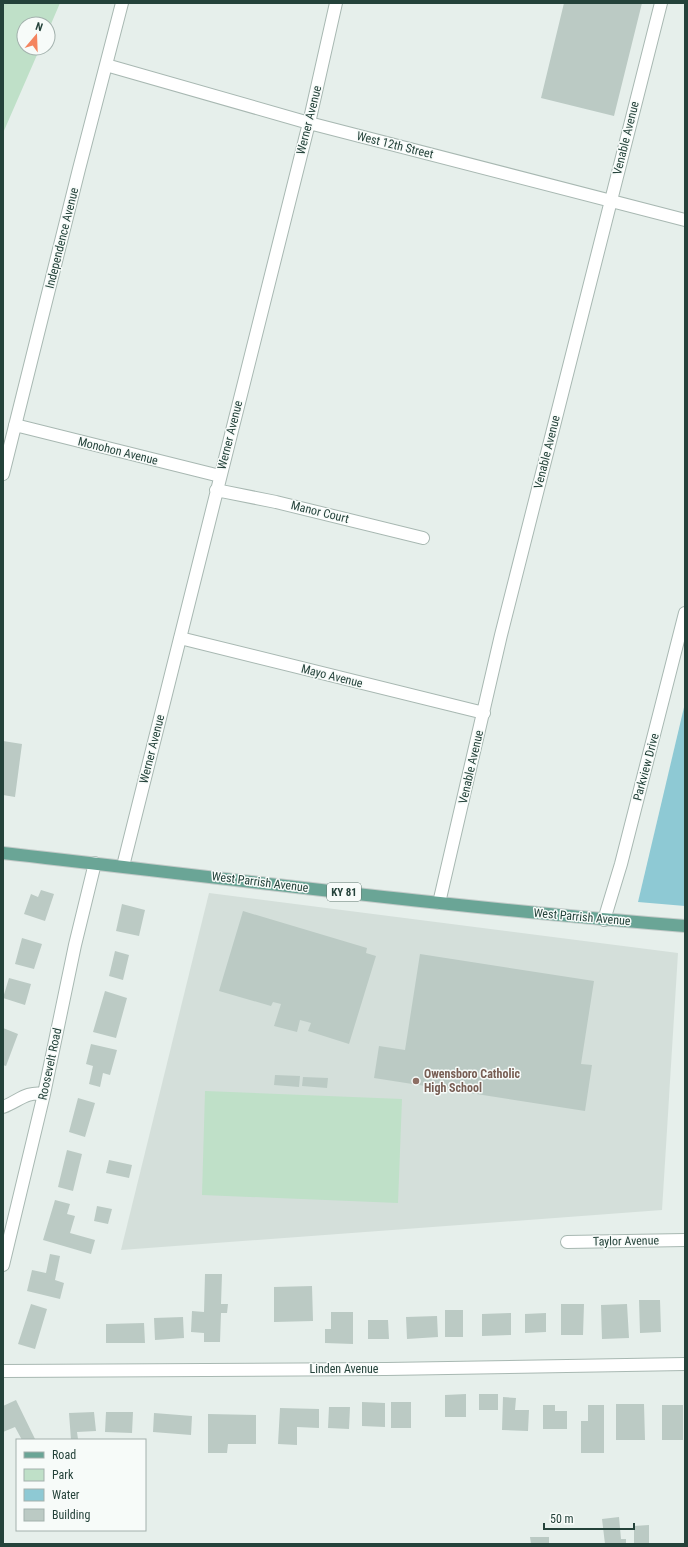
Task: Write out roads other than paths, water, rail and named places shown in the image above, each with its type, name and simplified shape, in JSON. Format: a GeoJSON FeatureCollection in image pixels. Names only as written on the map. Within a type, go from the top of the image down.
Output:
{"type":"FeatureCollection","features":[{"type":"Feature","properties":{"kind":"main road","name":"West Parrish Avenue"},"geometry":{"type":"LineString","coordinates":[[3,852],[439,903],[604,920],[685,926]]}},
{"type":"Feature","properties":{"kind":"street","name":"Independence Avenue"},"geometry":{"type":"LineString","coordinates":[[3,474],[122,3]]}},
{"type":"Feature","properties":{"kind":"street","name":"Werner Avenue"},"geometry":{"type":"LineString","coordinates":[[123,866],[308,122],[336,3]]}},
{"type":"Feature","properties":{"kind":"street","name":"Venable Avenue"},"geometry":{"type":"LineString","coordinates":[[439,903],[504,621],[661,3]]}},
{"type":"Feature","properties":{"kind":"street","name":"West 12th Street"},"geometry":{"type":"LineString","coordinates":[[106,65],[308,122],[685,220]]}},
{"type":"Feature","properties":{"kind":"street","name":"Monohon Avenue"},"geometry":{"type":"LineString","coordinates":[[16,425],[220,476]]}},
{"type":"Feature","properties":{"kind":"street","name":"Manor Court"},"geometry":{"type":"LineString","coordinates":[[216,490],[276,502],[423,538]]}},
{"type":"Feature","properties":{"kind":"street","name":"Parkview Drive"},"geometry":{"type":"LineString","coordinates":[[604,920],[621,864],[685,613]]}},
{"type":"Feature","properties":{"kind":"street","name":"Mayo Avenue"},"geometry":{"type":"LineString","coordinates":[[180,638],[484,713]]}},
{"type":"Feature","properties":{"kind":"street","name":"Roosevelt Road"},"geometry":{"type":"LineString","coordinates":[[3,1265],[44,1094],[75,945],[95,863]]}},
{"type":"Feature","properties":{"kind":"street"},"geometry":{"type":"LineString","coordinates":[[3,1107],[28,1094],[44,1094]]}},
{"type":"Feature","properties":{"kind":"street","name":"Taylor Avenue"},"geometry":{"type":"LineString","coordinates":[[567,1242],[685,1240]]}},
{"type":"Feature","properties":{"kind":"street","name":"Linden Avenue"},"geometry":{"type":"LineString","coordinates":[[3,1371],[378,1369],[685,1364]]}},
{"type":"Feature","properties":{"kind":"water"},"geometry":{"type":"Polygon","coordinates":[[[685,703],[685,906],[638,902],[685,703]]]}},
{"type":"Feature","properties":{"kind":"place","name":"Owensboro Catholic High School"},"geometry":{"type":"Point","coordinates":[416,1081]}}]}
